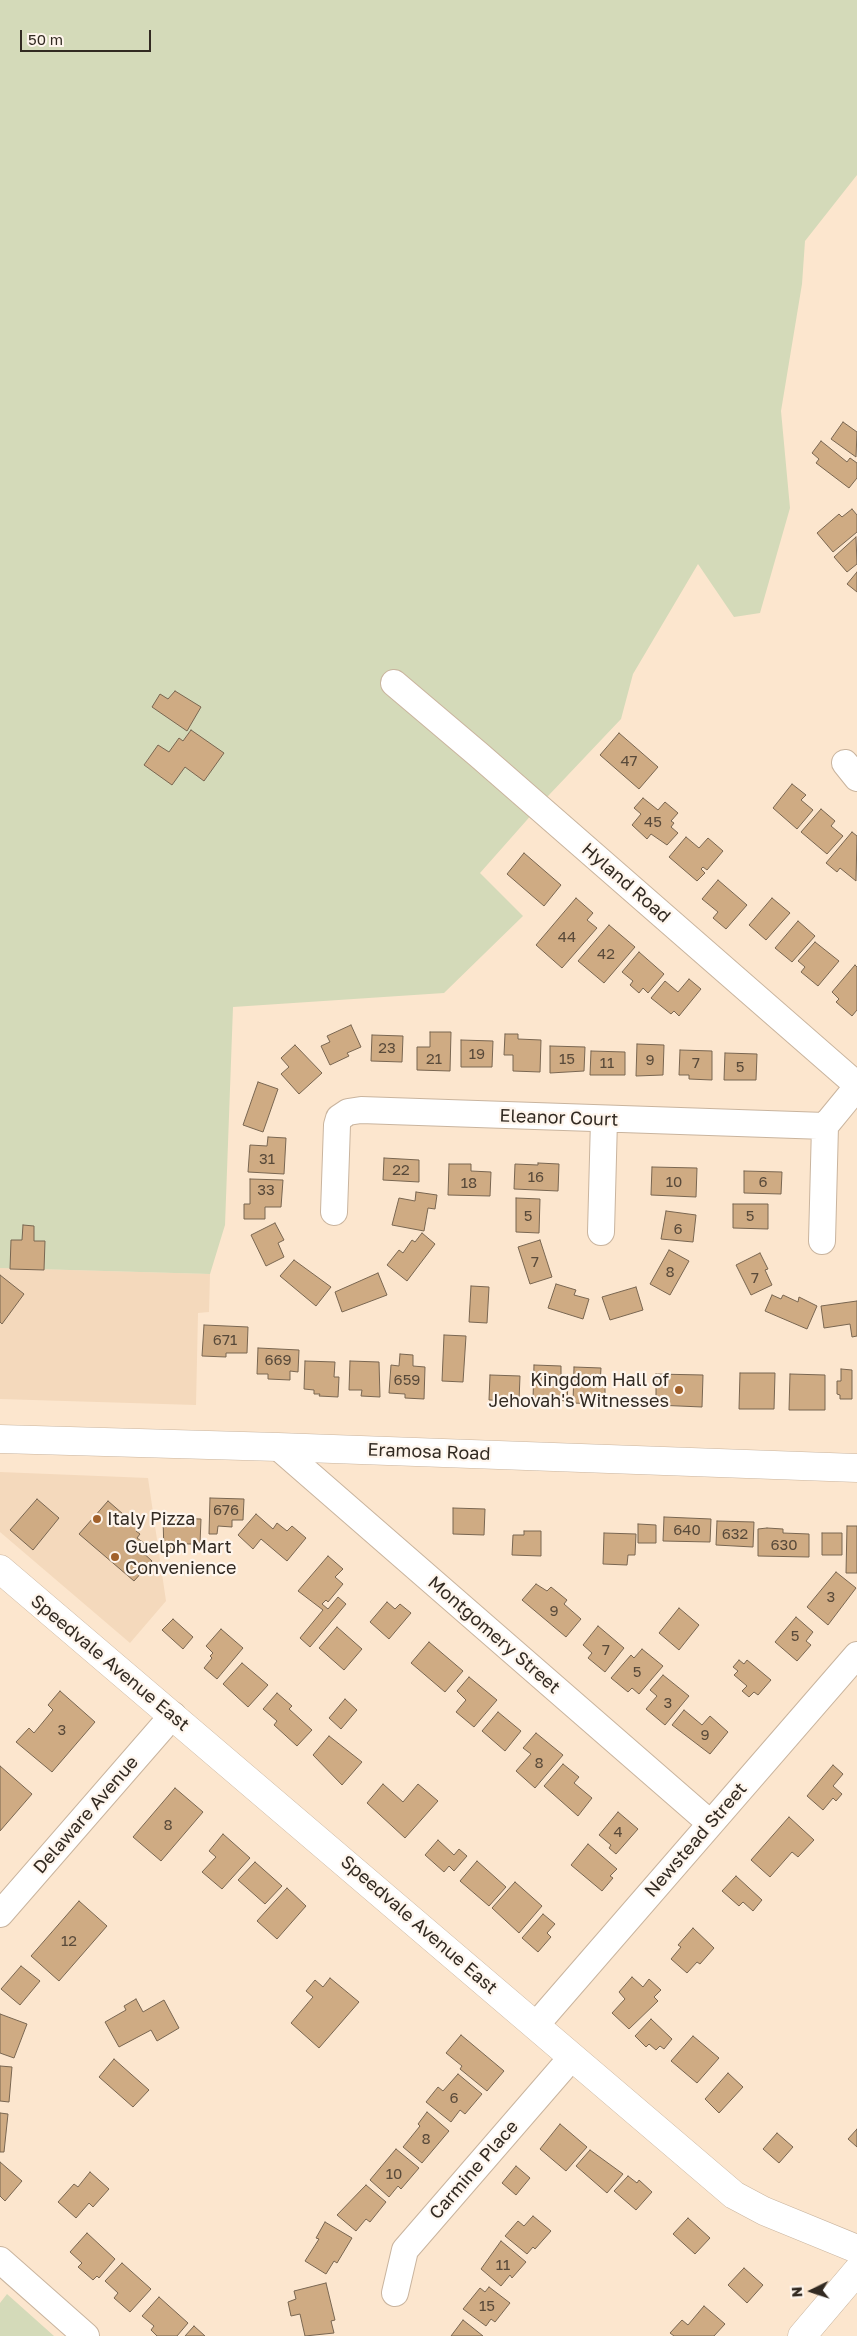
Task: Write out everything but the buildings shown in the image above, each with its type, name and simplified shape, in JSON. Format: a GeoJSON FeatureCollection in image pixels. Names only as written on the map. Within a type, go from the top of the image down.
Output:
{"type":"FeatureCollection","features":[{"type":"Feature","properties":{"kind":"main road","name":"Eramosa Road"},"geometry":{"type":"LineString","coordinates":[[0,1439],[857,1468]]}},
{"type":"Feature","properties":{"kind":"main road","name":"Speedvale Avenue East"},"geometry":{"type":"LineString","coordinates":[[0,1569],[734,2194],[764,2212],[857,2249]]}},
{"type":"Feature","properties":{"kind":"main road"},"geometry":{"type":"LineString","coordinates":[[802,2336],[857,2271]]}},
{"type":"Feature","properties":{"kind":"street","name":"Hyland Road"},"geometry":{"type":"LineString","coordinates":[[394,683],[857,1086]]}},
{"type":"Feature","properties":{"kind":"street"},"geometry":{"type":"LineString","coordinates":[[822,1241],[825,1126],[857,1086]]}},
{"type":"Feature","properties":{"kind":"street","name":"Eleanor Court"},"geometry":{"type":"LineString","coordinates":[[334,1212],[337,1125],[339,1118],[348,1112],[361,1110],[604,1120],[825,1126]]}},
{"type":"Feature","properties":{"kind":"street"},"geometry":{"type":"LineString","coordinates":[[601,1232],[604,1120]]}},
{"type":"Feature","properties":{"kind":"street","name":"Montgomery Street"},"geometry":{"type":"LineString","coordinates":[[278,1447],[710,1823]]}},
{"type":"Feature","properties":{"kind":"street","name":"Newstead Street"},"geometry":{"type":"LineString","coordinates":[[536,2025],[857,1655]]}},
{"type":"Feature","properties":{"kind":"street","name":"Delaware Avenue"},"geometry":{"type":"LineString","coordinates":[[0,1914],[173,1716]]}},
{"type":"Feature","properties":{"kind":"street","name":"Carmine Place"},"geometry":{"type":"LineString","coordinates":[[395,2293],[405,2250],[572,2057]]}},
{"type":"Feature","properties":{"kind":"street"},"geometry":{"type":"LineString","coordinates":[[0,2260],[86,2336]]}},
{"type":"Feature","properties":{"kind":"shaded area"},"geometry":{"type":"Polygon","coordinates":[[[0,1268],[210,1274],[209,1312],[198,1313],[196,1405],[0,1399],[0,1268]]]}},
{"type":"Feature","properties":{"kind":"shaded area"},"geometry":{"type":"Polygon","coordinates":[[[0,1472],[148,1478],[166,1601],[130,1643],[0,1532],[0,1472]]]}},
{"type":"Feature","properties":{"kind":"green space"},"geometry":{"type":"Polygon","coordinates":[[[0,0],[857,0],[857,175],[805,241],[802,284],[781,411],[790,508],[760,613],[734,617],[698,564],[633,674],[621,719],[549,795],[480,873],[523,916],[444,993],[233,1007],[225,1225],[210,1274],[0,1268],[0,0]]]}},
{"type":"Feature","properties":{"kind":"green space"},"geometry":{"type":"Polygon","coordinates":[[[7,2294],[54,2336],[0,2336],[0,2303],[7,2294]]]}},
{"type":"Feature","properties":{"kind":"place","name":"Kingdom Hall of Jehovah's Witnesses"},"geometry":{"type":"Point","coordinates":[679,1390]}},
{"type":"Feature","properties":{"kind":"place","name":"Italy Pizza"},"geometry":{"type":"Point","coordinates":[97,1519]}},
{"type":"Feature","properties":{"kind":"place","name":"Guelph Mart Convenience"},"geometry":{"type":"Point","coordinates":[115,1557]}}]}
